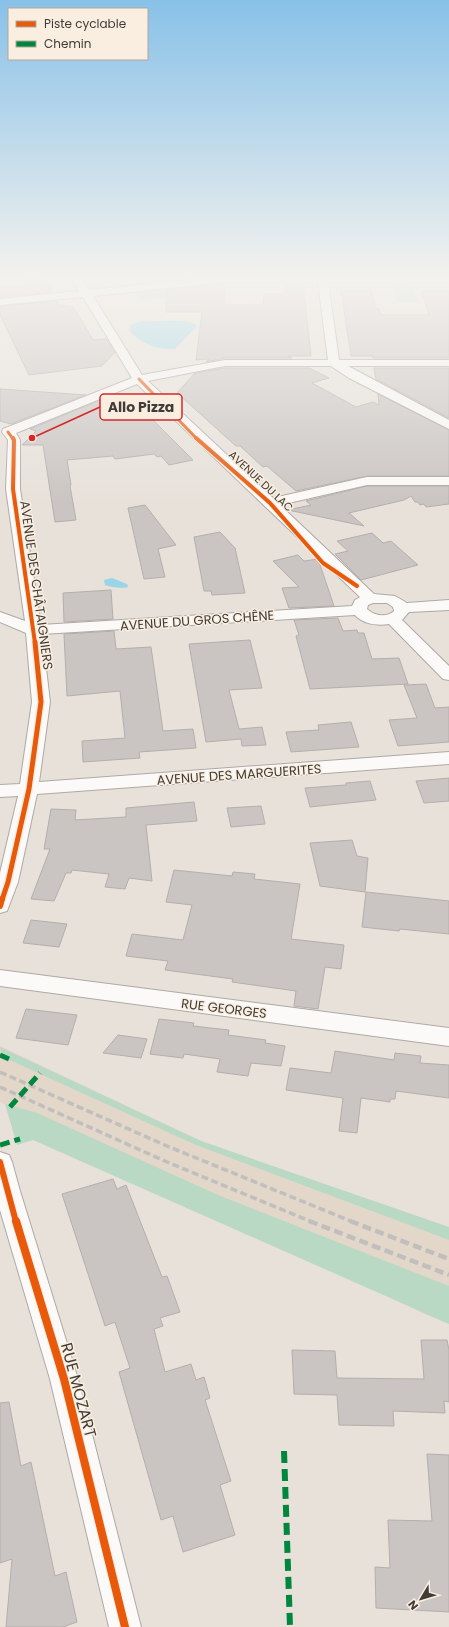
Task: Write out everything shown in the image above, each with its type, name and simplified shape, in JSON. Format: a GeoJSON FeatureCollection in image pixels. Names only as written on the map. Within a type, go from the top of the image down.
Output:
{"type":"FeatureCollection","features":[{"type":"Feature","properties":{"kind":"street","name":"AVENUE DU LAC"},"geometry":{"type":"LineString","coordinates":[[122,353],[138,379],[270,503],[365,604],[362,613],[372,619],[385,620],[397,613]]}},
{"type":"Feature","properties":{"kind":"street"},"geometry":{"type":"LineString","coordinates":[[333,353],[334,363],[353,375],[449,425]]}},
{"type":"Feature","properties":{"kind":"street"},"geometry":{"type":"LineString","coordinates":[[4,431],[138,379],[225,363],[449,363]]}},
{"type":"Feature","properties":{"kind":"street","name":"AVENUE DES CHÂTAIGNIERS"},"geometry":{"type":"LineString","coordinates":[[0,906],[8,882],[29,789],[41,702],[34,630],[13,489],[14,440],[4,431]]}},
{"type":"Feature","properties":{"kind":"street"},"geometry":{"type":"LineString","coordinates":[[270,503],[367,481],[449,481]]}},
{"type":"Feature","properties":{"kind":"street","name":"AVENUE DU GROS CHÊNE"},"geometry":{"type":"LineString","coordinates":[[34,630],[365,604],[390,599],[400,604],[397,613]]}},
{"type":"Feature","properties":{"kind":"street"},"geometry":{"type":"LineString","coordinates":[[397,613],[449,605]]}},
{"type":"Feature","properties":{"kind":"street"},"geometry":{"type":"LineString","coordinates":[[397,613],[449,675]]}},
{"type":"Feature","properties":{"kind":"street"},"geometry":{"type":"LineString","coordinates":[[0,616],[34,630]]}},
{"type":"Feature","properties":{"kind":"street","name":"AVENUE DES MARGUERITES"},"geometry":{"type":"LineString","coordinates":[[0,791],[449,758]]}},
{"type":"Feature","properties":{"kind":"street","name":"RUE GEORGES"},"geometry":{"type":"LineString","coordinates":[[0,978],[449,1038]]}},
{"type":"Feature","properties":{"kind":"street","name":"RUE MOZART"},"geometry":{"type":"LineString","coordinates":[[0,1162],[9,1197],[64,1379],[125,1627]]}},
{"type":"Feature","properties":{"kind":"shaded area"},"geometry":{"type":"Polygon","coordinates":[[[0,1046],[201,1141],[449,1230],[449,1324],[422,1313],[0,1102],[0,1046]]]}},
{"type":"Feature","properties":{"kind":"green space"},"geometry":{"type":"Polygon","coordinates":[[[0,1047],[201,1141],[449,1227],[449,1240],[196,1145],[3,1057],[0,1047]]]}},
{"type":"Feature","properties":{"kind":"green space"},"geometry":{"type":"Polygon","coordinates":[[[5,1104],[37,1113],[218,1195],[449,1286],[449,1324],[33,1140],[17,1145],[5,1104]]]}},
{"type":"Feature","properties":{"kind":"water"},"geometry":{"type":"Polygon","coordinates":[[[112,578],[127,584],[128,587],[116,588],[105,585],[104,580],[112,578]]]}},
{"type":"Feature","properties":{"kind":"building"},"geometry":{"type":"Polygon","coordinates":[[[18,353],[114,353],[102,366],[29,375],[18,353]]]}},
{"type":"Feature","properties":{"kind":"building"},"geometry":{"type":"Polygon","coordinates":[[[197,353],[311,353],[311,356],[288,356],[292,358],[225,358],[206,362],[209,359],[196,360],[197,353]]]}},
{"type":"Feature","properties":{"kind":"building"},"geometry":{"type":"Polygon","coordinates":[[[351,353],[449,353],[449,358],[373,358],[373,356],[351,356],[351,353]]]}},
{"type":"Feature","properties":{"kind":"building"},"geometry":{"type":"Polygon","coordinates":[[[225,368],[309,368],[329,378],[312,383],[356,407],[373,402],[379,405],[378,394],[449,430],[449,476],[367,476],[296,491],[267,466],[263,467],[240,446],[236,446],[177,393],[195,373],[225,368]]]}},
{"type":"Feature","properties":{"kind":"building"},"geometry":{"type":"Polygon","coordinates":[[[374,368],[449,368],[449,418],[376,379],[374,368]]]}},
{"type":"Feature","properties":{"kind":"building"},"geometry":{"type":"Polygon","coordinates":[[[0,389],[86,395],[11,424],[0,421],[0,389]]]}},
{"type":"Feature","properties":{"kind":"building"},"geometry":{"type":"Polygon","coordinates":[[[110,396],[133,398],[132,400],[141,401],[155,415],[149,416],[193,460],[169,465],[161,456],[157,457],[154,454],[115,459],[113,456],[67,460],[76,520],[55,522],[43,445],[22,445],[36,431],[30,429],[110,396]]]}},
{"type":"Feature","properties":{"kind":"building"},"geometry":{"type":"Polygon","coordinates":[[[367,486],[449,486],[449,504],[426,507],[424,504],[420,505],[418,502],[415,502],[411,496],[404,500],[349,513],[364,526],[288,510],[311,505],[306,501],[367,486]]]}},
{"type":"Feature","properties":{"kind":"building"},"geometry":{"type":"Polygon","coordinates":[[[145,505],[176,545],[158,549],[165,577],[144,579],[128,508],[145,505]]]}},
{"type":"Feature","properties":{"kind":"building"},"geometry":{"type":"Polygon","coordinates":[[[220,532],[235,548],[245,593],[212,595],[211,591],[204,591],[194,537],[220,532]]]}},
{"type":"Feature","properties":{"kind":"building"},"geometry":{"type":"Polygon","coordinates":[[[372,533],[383,543],[391,541],[418,565],[361,580],[335,554],[348,551],[337,541],[372,533]]]}},
{"type":"Feature","properties":{"kind":"building"},"geometry":{"type":"Polygon","coordinates":[[[298,555],[304,561],[318,559],[334,606],[289,608],[282,588],[299,587],[273,561],[298,555]]]}},
{"type":"Feature","properties":{"kind":"building"},"geometry":{"type":"Polygon","coordinates":[[[111,590],[113,619],[64,622],[63,593],[111,590]]]}},
{"type":"Feature","properties":{"kind":"building"},"geometry":{"type":"Polygon","coordinates":[[[338,618],[343,631],[357,630],[358,633],[364,633],[372,659],[399,658],[408,684],[310,689],[296,636],[299,635],[294,620],[338,618]]]}},
{"type":"Feature","properties":{"kind":"building"},"geometry":{"type":"Polygon","coordinates":[[[114,631],[116,649],[151,647],[163,731],[193,729],[196,748],[139,752],[140,758],[83,762],[82,741],[125,738],[120,691],[67,696],[64,634],[114,631]]]}},
{"type":"Feature","properties":{"kind":"building"},"geometry":{"type":"Polygon","coordinates":[[[250,640],[262,688],[229,690],[239,729],[262,727],[266,745],[242,746],[241,739],[206,742],[189,644],[250,640]]]}},
{"type":"Feature","properties":{"kind":"building"},"geometry":{"type":"Polygon","coordinates":[[[426,684],[435,708],[449,707],[449,742],[398,746],[389,720],[417,718],[404,685],[426,684]]]}},
{"type":"Feature","properties":{"kind":"building"},"geometry":{"type":"Polygon","coordinates":[[[351,722],[359,747],[291,752],[286,732],[319,730],[318,725],[351,722]]]}},
{"type":"Feature","properties":{"kind":"building"},"geometry":{"type":"Polygon","coordinates":[[[449,778],[449,801],[424,803],[416,781],[449,778]]]}},
{"type":"Feature","properties":{"kind":"building"},"geometry":{"type":"Polygon","coordinates":[[[370,781],[376,800],[310,807],[305,788],[346,785],[346,783],[370,781]]]}},
{"type":"Feature","properties":{"kind":"building"},"geometry":{"type":"Polygon","coordinates":[[[194,802],[197,821],[146,825],[152,881],[129,878],[125,889],[105,887],[109,874],[72,870],[71,873],[66,873],[54,901],[31,899],[50,849],[44,849],[51,809],[76,810],[75,820],[126,817],[126,808],[194,802]]]}},
{"type":"Feature","properties":{"kind":"building"},"geometry":{"type":"Polygon","coordinates":[[[261,806],[265,824],[231,827],[227,808],[261,806]]]}},
{"type":"Feature","properties":{"kind":"building"},"geometry":{"type":"Polygon","coordinates":[[[352,840],[357,856],[368,858],[365,892],[320,886],[310,843],[352,840]]]}},
{"type":"Feature","properties":{"kind":"building"},"geometry":{"type":"Polygon","coordinates":[[[174,870],[232,876],[233,872],[255,874],[254,879],[300,884],[291,939],[344,945],[341,969],[325,967],[318,1009],[294,1006],[296,991],[232,982],[233,979],[165,970],[168,961],[126,956],[132,934],[183,940],[192,905],[166,902],[174,870]]]}},
{"type":"Feature","properties":{"kind":"building"},"geometry":{"type":"Polygon","coordinates":[[[366,892],[449,901],[449,934],[362,927],[366,892]]]}},
{"type":"Feature","properties":{"kind":"building"},"geometry":{"type":"Polygon","coordinates":[[[31,920],[67,924],[59,947],[23,943],[31,920]]]}},
{"type":"Feature","properties":{"kind":"building"},"geometry":{"type":"Polygon","coordinates":[[[26,1009],[77,1015],[68,1045],[16,1038],[26,1009]]]}},
{"type":"Feature","properties":{"kind":"building"},"geometry":{"type":"Polygon","coordinates":[[[159,1019],[194,1023],[193,1026],[229,1030],[228,1035],[266,1040],[265,1043],[285,1046],[281,1066],[251,1063],[248,1076],[217,1072],[220,1059],[184,1054],[183,1058],[150,1054],[159,1019]]]}},
{"type":"Feature","properties":{"kind":"building"},"geometry":{"type":"Polygon","coordinates":[[[118,1035],[147,1039],[141,1058],[103,1053],[118,1035]]]}},
{"type":"Feature","properties":{"kind":"building"},"geometry":{"type":"Polygon","coordinates":[[[335,1051],[394,1060],[395,1053],[421,1056],[420,1063],[449,1065],[449,1098],[396,1091],[395,1099],[390,1099],[390,1102],[361,1098],[357,1133],[339,1131],[343,1098],[286,1090],[290,1068],[331,1073],[335,1051]]]}},
{"type":"Feature","properties":{"kind":"building"},"geometry":{"type":"Polygon","coordinates":[[[113,1179],[117,1189],[126,1185],[162,1277],[167,1276],[180,1312],[160,1318],[163,1326],[154,1329],[165,1372],[191,1364],[196,1380],[204,1377],[210,1398],[205,1400],[231,1481],[220,1485],[235,1535],[183,1552],[173,1516],[161,1520],[119,1372],[130,1368],[115,1322],[105,1326],[62,1194],[113,1179]]]}},
{"type":"Feature","properties":{"kind":"building"},"geometry":{"type":"Polygon","coordinates":[[[421,1340],[447,1340],[449,1350],[449,1402],[444,1401],[445,1413],[393,1411],[394,1426],[339,1425],[337,1395],[294,1394],[292,1350],[335,1351],[337,1378],[424,1379],[421,1340]]]}},
{"type":"Feature","properties":{"kind":"building"},"geometry":{"type":"Polygon","coordinates":[[[9,1402],[21,1466],[31,1462],[55,1576],[66,1572],[77,1622],[63,1627],[6,1627],[12,1559],[0,1563],[0,1403],[9,1402]]]}},
{"type":"Feature","properties":{"kind":"building"},"geometry":{"type":"Polygon","coordinates":[[[427,1454],[449,1455],[449,1612],[376,1608],[375,1567],[390,1568],[388,1520],[432,1521],[427,1454]]]}},
{"type":"Feature","properties":{"kind":"railway"},"geometry":{"type":"LineString","coordinates":[[0,1072],[167,1146],[353,1222]]}},
{"type":"Feature","properties":{"kind":"railway"},"geometry":{"type":"LineString","coordinates":[[0,1087],[167,1162],[312,1222]]}},
{"type":"Feature","properties":{"kind":"railway"},"geometry":{"type":"LineString","coordinates":[[309,1221],[449,1275]]}},
{"type":"Feature","properties":{"kind":"railway"},"geometry":{"type":"LineString","coordinates":[[350,1221],[449,1259]]}},
{"type":"Feature","properties":{"kind":"marked path"},"geometry":{"type":"LineString","coordinates":[[0,1055],[9,1059]]}},
{"type":"Feature","properties":{"kind":"marked path"},"geometry":{"type":"LineString","coordinates":[[10,1107],[40,1073]]}},
{"type":"Feature","properties":{"kind":"marked path"},"geometry":{"type":"LineString","coordinates":[[0,1145],[20,1139]]}},
{"type":"Feature","properties":{"kind":"marked path"},"geometry":{"type":"LineString","coordinates":[[284,1451],[290,1627]]}},
{"type":"Feature","properties":{"kind":"cycle path"},"geometry":{"type":"LineString","coordinates":[[139,379],[198,440],[270,503],[323,563],[357,586]]}},
{"type":"Feature","properties":{"kind":"cycle path"},"geometry":{"type":"LineString","coordinates":[[0,906],[8,882],[29,789],[41,702],[34,630],[13,489],[14,440],[8,432]]}},
{"type":"Feature","properties":{"kind":"cycle path"},"geometry":{"type":"LineString","coordinates":[[0,1162],[7,1191],[64,1379],[125,1627]]}},
{"type":"Feature","properties":{"kind":"place","name":"Allo Pizza"},"geometry":{"type":"Point","coordinates":[32,438]}}]}
